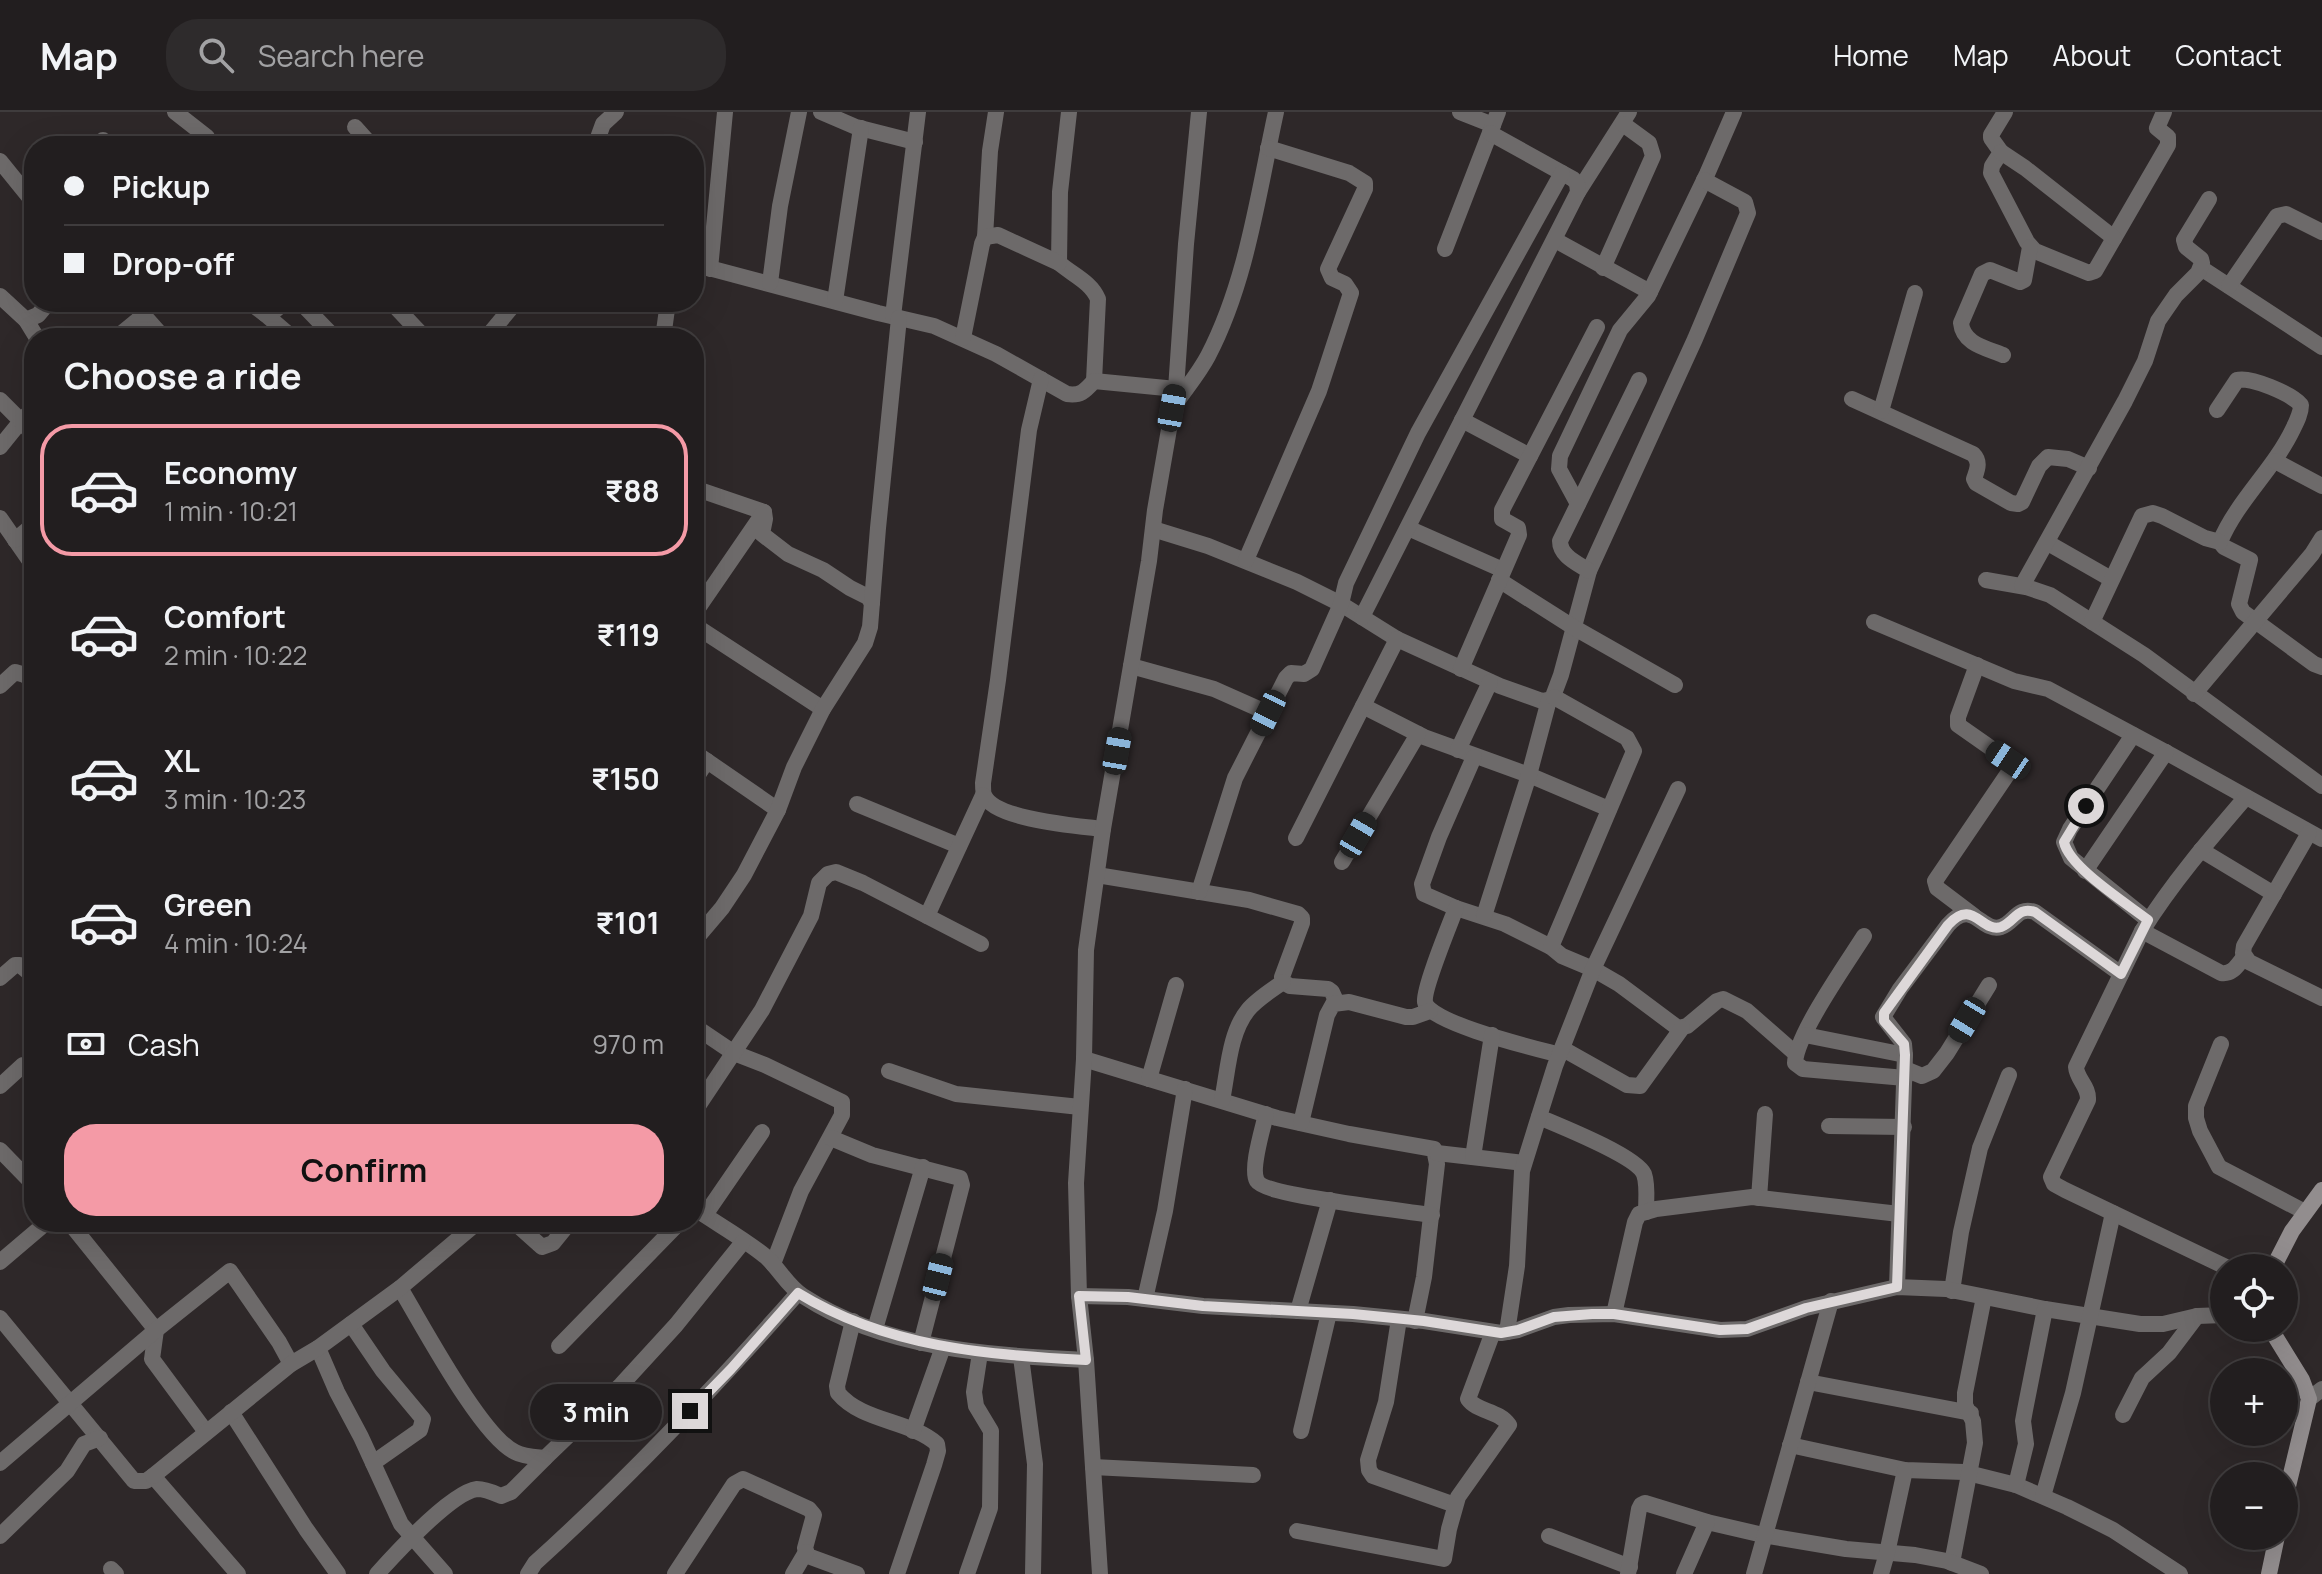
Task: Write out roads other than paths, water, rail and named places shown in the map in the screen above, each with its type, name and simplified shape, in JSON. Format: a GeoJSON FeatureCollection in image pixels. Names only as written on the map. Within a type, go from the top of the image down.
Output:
{"type":"FeatureCollection","features":[{"type":"Feature","properties":{"kind":"street"},"geometry":{"type":"LineString","coordinates":[[175,112],[206,136]]}},
{"type":"Feature","properties":{"kind":"street"},"geometry":{"type":"LineString","coordinates":[[599,136],[603,124],[616,112]]}},
{"type":"Feature","properties":{"kind":"street"},"geometry":{"type":"LineString","coordinates":[[704,253],[725,112]]}},
{"type":"Feature","properties":{"kind":"street"},"geometry":{"type":"LineString","coordinates":[[770,283],[780,206],[799,112]]}},
{"type":"Feature","properties":{"kind":"street"},"geometry":{"type":"LineString","coordinates":[[821,112],[861,128],[915,142]]}},
{"type":"Feature","properties":{"kind":"street"},"geometry":{"type":"LineString","coordinates":[[704,929],[744,875],[778,810],[794,767],[823,709],[865,643],[870,627],[896,317],[918,112]]}},
{"type":"Feature","properties":{"kind":"street"},"geometry":{"type":"LineString","coordinates":[[963,338],[985,237],[990,151],[996,112]]}},
{"type":"Feature","properties":{"kind":"street"},"geometry":{"type":"LineString","coordinates":[[1059,263],[1060,192],[1069,112]]}},
{"type":"Feature","properties":{"kind":"street"},"geometry":{"type":"LineString","coordinates":[[1100,1574],[1079,1296],[1076,1183],[1084,1059],[1086,950],[1176,389],[1199,112]]}},
{"type":"Feature","properties":{"kind":"street"},"geometry":{"type":"LineString","coordinates":[[1172,408],[1207,359],[1226,317],[1247,249],[1276,112]]}},
{"type":"Feature","properties":{"kind":"street"},"geometry":{"type":"LineString","coordinates":[[1460,112],[1494,124],[1577,183],[1578,192]]}},
{"type":"Feature","properties":{"kind":"street"},"geometry":{"type":"LineString","coordinates":[[1578,504],[1559,469],[1560,456],[1620,330],[1650,292],[1734,112]]}},
{"type":"Feature","properties":{"kind":"street"},"geometry":{"type":"LineString","coordinates":[[2005,112],[1991,135],[2001,152],[2114,238]]}},
{"type":"Feature","properties":{"kind":"street"},"geometry":{"type":"LineString","coordinates":[[2001,152],[1991,173],[2030,247],[2092,273],[2169,142],[2168,137],[2157,128],[2164,112]]}},
{"type":"Feature","properties":{"kind":"street"},"geometry":{"type":"LineString","coordinates":[[1362,617],[1578,192],[1626,118],[1649,143],[1653,156],[1603,268]]}},
{"type":"Feature","properties":{"kind":"street"},"geometry":{"type":"LineString","coordinates":[[1445,249],[1494,124]]}},
{"type":"Feature","properties":{"kind":"street"},"geometry":{"type":"LineString","coordinates":[[355,127],[363,136]]}},
{"type":"Feature","properties":{"kind":"street"},"geometry":{"type":"LineString","coordinates":[[835,301],[861,128]]}},
{"type":"Feature","properties":{"kind":"street"},"geometry":{"type":"LineString","coordinates":[[1246,560],[1319,391],[1351,293],[1345,284],[1332,278],[1328,269],[1365,189],[1365,183],[1349,173],[1268,148]]}},
{"type":"Feature","properties":{"kind":"street"},"geometry":{"type":"LineString","coordinates":[[0,161],[24,191]]}},
{"type":"Feature","properties":{"kind":"street"},"geometry":{"type":"LineString","coordinates":[[1199,892],[1235,778],[1288,675],[1304,674],[1312,669],[1341,604],[1346,583],[1418,433],[1562,173]]}},
{"type":"Feature","properties":{"kind":"street"},"geometry":{"type":"LineString","coordinates":[[1484,916],[1589,571],[1695,339],[1748,213],[1745,202],[1704,180]]}},
{"type":"Feature","properties":{"kind":"street"},"geometry":{"type":"LineString","coordinates":[[2022,586],[2138,376],[2158,321],[2176,295],[2201,268],[2201,259],[2186,247],[2184,240],[2209,199]]}},
{"type":"Feature","properties":{"kind":"street"},"geometry":{"type":"LineString","coordinates":[[2229,286],[2281,213],[2322,232]]}},
{"type":"Feature","properties":{"kind":"street"},"geometry":{"type":"LineString","coordinates":[[704,266],[934,326],[963,338],[1057,390],[1077,395],[1085,392],[1094,381],[1098,299],[1094,291],[1059,263],[998,235],[985,237]]}},
{"type":"Feature","properties":{"kind":"street"},"geometry":{"type":"LineString","coordinates":[[1555,240],[1650,292]]}},
{"type":"Feature","properties":{"kind":"street"},"geometry":{"type":"LineString","coordinates":[[2003,355],[1971,342],[1961,323],[1985,271],[1990,270],[2020,282],[2024,280],[2030,247]]}},
{"type":"Feature","properties":{"kind":"street"},"geometry":{"type":"LineString","coordinates":[[2201,268],[2322,347]]}},
{"type":"Feature","properties":{"kind":"street"},"geometry":{"type":"LineString","coordinates":[[1881,411],[1915,293]]}},
{"type":"Feature","properties":{"kind":"street"},"geometry":{"type":"LineString","coordinates":[[0,296],[31,328]]}},
{"type":"Feature","properties":{"kind":"street"},"geometry":{"type":"LineString","coordinates":[[26,320],[41,312]]}},
{"type":"Feature","properties":{"kind":"street"},"geometry":{"type":"LineString","coordinates":[[141,312],[155,328]]}},
{"type":"Feature","properties":{"kind":"street"},"geometry":{"type":"LineString","coordinates":[[262,312],[281,328]]}},
{"type":"Feature","properties":{"kind":"street"},"geometry":{"type":"LineString","coordinates":[[265,314],[273,312]]}},
{"type":"Feature","properties":{"kind":"street"},"geometry":{"type":"LineString","coordinates":[[310,312],[325,328]]}},
{"type":"Feature","properties":{"kind":"street"},"geometry":{"type":"LineString","coordinates":[[400,312],[416,328]]}},
{"type":"Feature","properties":{"kind":"street"},"geometry":{"type":"LineString","coordinates":[[494,328],[508,312]]}},
{"type":"Feature","properties":{"kind":"street"},"geometry":{"type":"LineString","coordinates":[[128,328],[144,315]]}},
{"type":"Feature","properties":{"kind":"street"},"geometry":{"type":"LineString","coordinates":[[1461,669],[1519,532],[1501,515],[1597,327]]}},
{"type":"Feature","properties":{"kind":"street"},"geometry":{"type":"LineString","coordinates":[[2217,410],[2241,378],[2300,401],[2302,409],[2281,453],[2243,504],[2220,542]]}},
{"type":"Feature","properties":{"kind":"street"},"geometry":{"type":"LineString","coordinates":[[927,916],[983,795],[1029,430],[1041,379]]}},
{"type":"Feature","properties":{"kind":"street"},"geometry":{"type":"LineString","coordinates":[[1589,571],[1564,553],[1560,541],[1639,380]]}},
{"type":"Feature","properties":{"kind":"street"},"geometry":{"type":"LineString","coordinates":[[1094,381],[1176,389]]}},
{"type":"Feature","properties":{"kind":"street"},"geometry":{"type":"LineString","coordinates":[[1852,399],[1973,454],[1979,464],[1974,479],[1976,483],[2011,503],[2022,502],[2039,466],[2048,457],[2068,459],[2089,468]]}},
{"type":"Feature","properties":{"kind":"street"},"geometry":{"type":"LineString","coordinates":[[0,400],[24,424]]}},
{"type":"Feature","properties":{"kind":"street"},"geometry":{"type":"LineString","coordinates":[[0,447],[24,418]]}},
{"type":"Feature","properties":{"kind":"street"},"geometry":{"type":"LineString","coordinates":[[1462,420],[1530,456]]}},
{"type":"Feature","properties":{"kind":"street"},"geometry":{"type":"LineString","coordinates":[[2275,461],[2322,486]]}},
{"type":"Feature","properties":{"kind":"street"},"geometry":{"type":"LineString","coordinates":[[704,491],[764,512]]}},
{"type":"Feature","properties":{"kind":"street"},"geometry":{"type":"LineString","coordinates":[[764,512],[762,534],[788,554],[823,570],[868,597],[872,603]]}},
{"type":"Feature","properties":{"kind":"street"},"geometry":{"type":"LineString","coordinates":[[704,599],[764,512]]}},
{"type":"Feature","properties":{"kind":"street"},"geometry":{"type":"LineString","coordinates":[[2092,622],[2134,530],[2147,513],[2162,516],[2205,538],[2220,542],[2250,560],[2239,604],[2243,612],[2322,667]]}},
{"type":"Feature","properties":{"kind":"street"},"geometry":{"type":"LineString","coordinates":[[0,518],[24,553]]}},
{"type":"Feature","properties":{"kind":"street"},"geometry":{"type":"LineString","coordinates":[[1408,528],[1501,575],[1573,627],[1675,685]]}},
{"type":"Feature","properties":{"kind":"street"},"geometry":{"type":"LineString","coordinates":[[1153,529],[1246,560],[1341,604],[1397,639],[1461,669],[1542,701],[1552,699],[1627,738],[1633,746],[1632,757],[1551,947]]}},
{"type":"Feature","properties":{"kind":"street"},"geometry":{"type":"LineString","coordinates":[[15,540],[24,532]]}},
{"type":"Feature","properties":{"kind":"street"},"geometry":{"type":"LineString","coordinates":[[2194,694],[2312,554],[2322,538]]}},
{"type":"Feature","properties":{"kind":"street"},"geometry":{"type":"LineString","coordinates":[[2048,543],[2111,579]]}},
{"type":"Feature","properties":{"kind":"street"},"geometry":{"type":"LineString","coordinates":[[1986,580],[2050,595],[2144,655],[2322,786]]}},
{"type":"Feature","properties":{"kind":"street"},"geometry":{"type":"LineString","coordinates":[[1874,622],[2014,681],[2048,689],[2166,752],[2315,836],[2274,894],[2244,946],[2244,957],[2227,974],[2145,926],[2071,858],[2064,842],[2133,735]]}},
{"type":"Feature","properties":{"kind":"street"},"geometry":{"type":"LineString","coordinates":[[704,632],[823,709]]}},
{"type":"Feature","properties":{"kind":"street"},"geometry":{"type":"LineString","coordinates":[[1296,838],[1397,639]]}},
{"type":"Feature","properties":{"kind":"street"},"geometry":{"type":"LineString","coordinates":[[1977,665],[1958,717],[1958,725],[2008,760],[2011,769],[1935,881],[1937,888],[1974,916],[1995,927],[2002,927],[2021,911],[2035,912],[2121,974]]}},
{"type":"Feature","properties":{"kind":"street"},"geometry":{"type":"LineString","coordinates":[[1131,666],[1214,689],[1268,713]]}},
{"type":"Feature","properties":{"kind":"street"},"geometry":{"type":"LineString","coordinates":[[0,686],[15,672],[24,675]]}},
{"type":"Feature","properties":{"kind":"street"},"geometry":{"type":"LineString","coordinates":[[1458,750],[1490,682]]}},
{"type":"Feature","properties":{"kind":"street"},"geometry":{"type":"LineString","coordinates":[[1363,706],[1418,734],[1529,775],[1609,809]]}},
{"type":"Feature","properties":{"kind":"street"},"geometry":{"type":"LineString","coordinates":[[1342,862],[1418,734]]}},
{"type":"Feature","properties":{"kind":"street"},"geometry":{"type":"LineString","coordinates":[[2085,871],[2166,752]]}},
{"type":"Feature","properties":{"kind":"street"},"geometry":{"type":"LineString","coordinates":[[1474,757],[1439,837],[1422,884],[1424,894],[1505,924],[1551,947],[1562,956],[1619,984],[1674,1026],[1682,1028]]}},
{"type":"Feature","properties":{"kind":"street"},"geometry":{"type":"LineString","coordinates":[[704,760],[778,810]]}},
{"type":"Feature","properties":{"kind":"street"},"geometry":{"type":"LineString","coordinates":[[1297,1531],[1443,1567],[1455,1505],[1465,1484],[1509,1425],[1504,1418],[1472,1404],[1468,1399],[1500,1332],[1517,1266],[1524,1163],[1593,969],[1678,789]]}},
{"type":"Feature","properties":{"kind":"street"},"geometry":{"type":"LineString","coordinates":[[983,795],[989,802],[1025,818],[1103,829]]}},
{"type":"Feature","properties":{"kind":"street"},"geometry":{"type":"LineString","coordinates":[[2210,1259],[2054,1184],[2051,1177],[2088,1100],[2088,1091],[2076,1067],[2145,926],[2201,850],[2246,797]]}},
{"type":"Feature","properties":{"kind":"street"},"geometry":{"type":"LineString","coordinates":[[857,804],[959,846]]}},
{"type":"Feature","properties":{"kind":"street"},"geometry":{"type":"LineString","coordinates":[[2201,850],[2274,894]]}},
{"type":"Feature","properties":{"kind":"street"},"geometry":{"type":"LineString","coordinates":[[704,1097],[762,1010],[811,916],[819,883],[828,874],[836,872],[863,883],[981,944]]}},
{"type":"Feature","properties":{"kind":"street"},"geometry":{"type":"LineString","coordinates":[[1097,875],[1249,900],[1300,916],[1302,923],[1282,977],[1283,982]]}},
{"type":"Feature","properties":{"kind":"street"},"geometry":{"type":"LineString","coordinates":[[1456,908],[1425,996],[1430,1011],[1444,1018],[1492,1035],[1561,1052],[1634,1087],[1644,1082],[1682,1028],[1723,999],[1747,1011],[1796,1054]]}},
{"type":"Feature","properties":{"kind":"street"},"geometry":{"type":"LineString","coordinates":[[1897,1287],[1904,1044],[1884,1021],[1884,1013],[1955,917],[1962,914],[1974,916]]}},
{"type":"Feature","properties":{"kind":"street"},"geometry":{"type":"LineString","coordinates":[[1864,936],[1805,1035],[1795,1063],[1803,1069],[1905,1068]]}},
{"type":"Feature","properties":{"kind":"street"},"geometry":{"type":"LineString","coordinates":[[2244,957],[2322,998]]}},
{"type":"Feature","properties":{"kind":"street"},"geometry":{"type":"LineString","coordinates":[[0,978],[15,965],[24,968]]}},
{"type":"Feature","properties":{"kind":"street"},"geometry":{"type":"LineString","coordinates":[[1283,982],[1290,986],[1328,989],[1337,1003]]}},
{"type":"Feature","properties":{"kind":"street"},"geometry":{"type":"LineString","coordinates":[[1222,1100],[1233,1045],[1243,1017],[1249,1008],[1283,982]]}},
{"type":"Feature","properties":{"kind":"street"},"geometry":{"type":"LineString","coordinates":[[1149,1079],[1176,985]]}},
{"type":"Feature","properties":{"kind":"street"},"geometry":{"type":"LineString","coordinates":[[1805,1035],[1922,1076],[1933,1071],[1947,1053],[1989,985]]}},
{"type":"Feature","properties":{"kind":"street"},"geometry":{"type":"LineString","coordinates":[[1301,1123],[1329,1010],[1337,1003],[1356,1004],[1406,1017],[1430,1011]]}},
{"type":"Feature","properties":{"kind":"street"},"geometry":{"type":"LineString","coordinates":[[704,1033],[734,1053],[842,1102],[842,1115],[801,1191],[773,1264]]}},
{"type":"Feature","properties":{"kind":"street"},"geometry":{"type":"LineString","coordinates":[[1473,1157],[1492,1035]]}},
{"type":"Feature","properties":{"kind":"street"},"geometry":{"type":"LineString","coordinates":[[2221,1044],[2196,1106],[2200,1131],[2219,1167],[2305,1212]]}},
{"type":"Feature","properties":{"kind":"street"},"geometry":{"type":"LineString","coordinates":[[1084,1059],[1301,1123],[1370,1138],[1430,1146],[1437,1153],[1524,1163]]}},
{"type":"Feature","properties":{"kind":"street"},"geometry":{"type":"LineString","coordinates":[[0,1086],[24,1065]]}},
{"type":"Feature","properties":{"kind":"street"},"geometry":{"type":"LineString","coordinates":[[889,1071],[956,1094],[1080,1107]]}},
{"type":"Feature","properties":{"kind":"street"},"geometry":{"type":"LineString","coordinates":[[1952,1291],[1961,1232],[1980,1148],[2009,1075]]}},
{"type":"Feature","properties":{"kind":"street"},"geometry":{"type":"LineString","coordinates":[[1145,1299],[1165,1211],[1185,1089]]}},
{"type":"Feature","properties":{"kind":"street"},"geometry":{"type":"LineString","coordinates":[[1266,1114],[1255,1172],[1258,1182],[1274,1191],[1432,1215]]}},
{"type":"Feature","properties":{"kind":"street"},"geometry":{"type":"LineString","coordinates":[[1759,1198],[1765,1114]]}},
{"type":"Feature","properties":{"kind":"street"},"geometry":{"type":"LineString","coordinates":[[1539,1117],[1638,1166],[1646,1179],[1646,1212]]}},
{"type":"Feature","properties":{"kind":"street"},"geometry":{"type":"LineString","coordinates":[[1829,1126],[1904,1127]]}},
{"type":"Feature","properties":{"kind":"street"},"geometry":{"type":"LineString","coordinates":[[704,1202],[762,1132]]}},
{"type":"Feature","properties":{"kind":"street"},"geometry":{"type":"LineString","coordinates":[[831,1138],[872,1155],[960,1178],[962,1185],[921,1343]]}},
{"type":"Feature","properties":{"kind":"street"},"geometry":{"type":"LineString","coordinates":[[0,1150],[24,1175]]}},
{"type":"Feature","properties":{"kind":"street"},"geometry":{"type":"LineString","coordinates":[[1437,1153],[1424,1277],[1407,1320],[1368,1460],[1373,1476],[1455,1505]]}},
{"type":"Feature","properties":{"kind":"street"},"geometry":{"type":"LineString","coordinates":[[875,1329],[923,1167]]}},
{"type":"Feature","properties":{"kind":"street"},"geometry":{"type":"LineString","coordinates":[[2280,1254],[2322,1190]]}},
{"type":"Feature","properties":{"kind":"street"},"geometry":{"type":"LineString","coordinates":[[1614,1314],[1639,1214],[1704,1202],[1759,1198],[1899,1214]]}},
{"type":"Feature","properties":{"kind":"street"},"geometry":{"type":"LineString","coordinates":[[1298,1311],[1330,1200]]}},
{"type":"Feature","properties":{"kind":"street"},"geometry":{"type":"LineString","coordinates":[[2043,1496],[2073,1393],[2113,1213]]}},
{"type":"Feature","properties":{"kind":"street"},"geometry":{"type":"LineString","coordinates":[[704,1215],[767,1257],[798,1293],[824,1309],[853,1321],[943,1347],[1021,1357],[1086,1360]]}},
{"type":"Feature","properties":{"kind":"street"},"geometry":{"type":"LineString","coordinates":[[0,1262],[35,1232]]}},
{"type":"Feature","properties":{"kind":"street"},"geometry":{"type":"LineString","coordinates":[[77,1232],[156,1330],[152,1359],[206,1432]]}},
{"type":"Feature","properties":{"kind":"street"},"geometry":{"type":"LineString","coordinates":[[0,1318],[134,1481],[146,1481],[291,1364],[400,1288],[466,1232]]}},
{"type":"Feature","properties":{"kind":"street"},"geometry":{"type":"LineString","coordinates":[[525,1232],[542,1247],[553,1243],[562,1232]]}},
{"type":"Feature","properties":{"kind":"street"},"geometry":{"type":"LineString","coordinates":[[559,1346],[670,1232]]}},
{"type":"Feature","properties":{"kind":"street"},"geometry":{"type":"LineString","coordinates":[[377,1574],[412,1536],[444,1508],[469,1492],[478,1489],[501,1496],[511,1492],[621,1385],[676,1325],[743,1242]]}},
{"type":"Feature","properties":{"kind":"street"},"geometry":{"type":"LineString","coordinates":[[0,1463],[230,1271],[291,1364]]}},
{"type":"Feature","properties":{"kind":"street"},"geometry":{"type":"LineString","coordinates":[[1079,1296],[1329,1313],[1500,1332],[1569,1315],[1614,1314],[1720,1330],[1747,1329],[1806,1308],[1897,1287],[1931,1287],[2089,1317],[2152,1325],[2210,1316]]}},
{"type":"Feature","properties":{"kind":"street"},"geometry":{"type":"LineString","coordinates":[[400,1288],[487,1428],[513,1452],[545,1458]]}},
{"type":"Feature","properties":{"kind":"street"},"geometry":{"type":"LineString","coordinates":[[528,1574],[535,1563],[731,1369],[798,1293]]}},
{"type":"Feature","properties":{"kind":"street"},"geometry":{"type":"LineString","coordinates":[[1952,1563],[1975,1443],[1965,1393],[1984,1297]]}},
{"type":"Feature","properties":{"kind":"street"},"geometry":{"type":"LineString","coordinates":[[1754,1574],[1831,1301]]}},
{"type":"Feature","properties":{"kind":"street"},"geometry":{"type":"LineString","coordinates":[[2016,1485],[2026,1444],[2023,1421],[2045,1309]]}},
{"type":"Feature","properties":{"kind":"street"},"geometry":{"type":"LineString","coordinates":[[1301,1431],[1329,1313]]}},
{"type":"Feature","properties":{"kind":"street"},"geometry":{"type":"LineString","coordinates":[[2123,1415],[2142,1378],[2169,1353],[2197,1316]]}},
{"type":"Feature","properties":{"kind":"street"},"geometry":{"type":"LineString","coordinates":[[853,1321],[837,1386],[838,1393],[851,1404],[937,1444],[938,1451],[897,1574]]}},
{"type":"Feature","properties":{"kind":"street"},"geometry":{"type":"LineString","coordinates":[[351,1324],[383,1371],[423,1419],[420,1430],[373,1463]]}},
{"type":"Feature","properties":{"kind":"street"},"geometry":{"type":"LineString","coordinates":[[2279,1342],[2315,1401],[2296,1462]]}},
{"type":"Feature","properties":{"kind":"street"},"geometry":{"type":"LineString","coordinates":[[913,1431],[943,1347]]}},
{"type":"Feature","properties":{"kind":"street"},"geometry":{"type":"LineString","coordinates":[[318,1348],[401,1524],[445,1574]]}},
{"type":"Feature","properties":{"kind":"street"},"geometry":{"type":"LineString","coordinates":[[967,1574],[990,1508],[991,1431],[976,1406],[974,1392],[980,1353]]}},
{"type":"Feature","properties":{"kind":"street"},"geometry":{"type":"LineString","coordinates":[[1021,1357],[1035,1464],[1033,1574]]}},
{"type":"Feature","properties":{"kind":"street"},"geometry":{"type":"LineString","coordinates":[[1808,1382],[1971,1413]]}},
{"type":"Feature","properties":{"kind":"street"},"geometry":{"type":"LineString","coordinates":[[231,1412],[338,1574]]}},
{"type":"Feature","properties":{"kind":"street"},"geometry":{"type":"LineString","coordinates":[[0,1536],[67,1471],[84,1444],[100,1438]]}},
{"type":"Feature","properties":{"kind":"street"},"geometry":{"type":"LineString","coordinates":[[1790,1445],[1905,1470],[1970,1473],[2016,1485],[2113,1530],[2180,1574]]}},
{"type":"Feature","properties":{"kind":"street"},"geometry":{"type":"LineString","coordinates":[[1093,1467],[1253,1475]]}},
{"type":"Feature","properties":{"kind":"street"},"geometry":{"type":"LineString","coordinates":[[1881,1574],[1905,1470]]}},
{"type":"Feature","properties":{"kind":"street"},"geometry":{"type":"LineString","coordinates":[[153,1476],[238,1574]]}},
{"type":"Feature","properties":{"kind":"street"},"geometry":{"type":"LineString","coordinates":[[675,1574],[740,1479],[751,1481],[812,1511],[814,1520],[806,1552],[793,1574]]}},
{"type":"Feature","properties":{"kind":"street"},"geometry":{"type":"LineString","coordinates":[[1549,1536],[1629,1570],[1639,1509],[1643,1503],[1763,1535],[1846,1549],[1915,1555],[1952,1563],[1976,1573]]}},
{"type":"Feature","properties":{"kind":"street"},"geometry":{"type":"LineString","coordinates":[[1684,1574],[1707,1522]]}},
{"type":"Feature","properties":{"kind":"street"},"geometry":{"type":"LineString","coordinates":[[2272,1573],[2275,1550]]}},
{"type":"Feature","properties":{"kind":"street"},"geometry":{"type":"LineString","coordinates":[[806,1552],[817,1560],[857,1574]]}}]}
